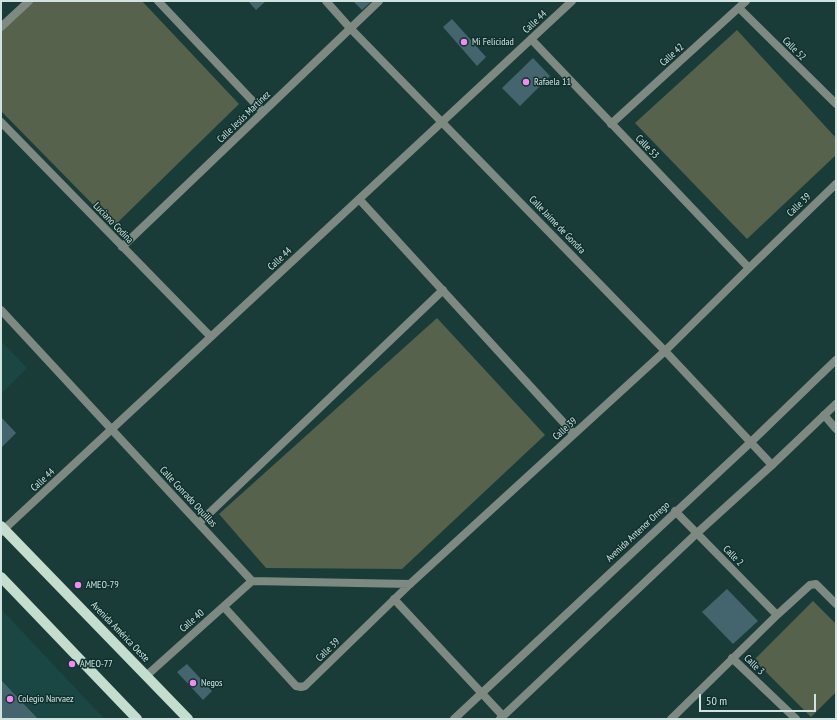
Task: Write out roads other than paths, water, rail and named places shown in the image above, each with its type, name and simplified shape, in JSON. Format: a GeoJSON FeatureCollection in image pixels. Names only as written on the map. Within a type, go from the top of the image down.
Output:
{"type":"FeatureCollection","features":[{"type":"Feature","properties":{"kind":"main road","name":"Avenida América Oeste"},"geometry":{"type":"LineString","coordinates":[[2,529],[188,719]]}},
{"type":"Feature","properties":{"kind":"main road"},"geometry":{"type":"LineString","coordinates":[[1,577],[137,719]]}},
{"type":"Feature","properties":{"kind":"street"},"geometry":{"type":"LineString","coordinates":[[1,27],[29,1]]}},
{"type":"Feature","properties":{"kind":"street"},"geometry":{"type":"LineString","coordinates":[[158,1],[263,112]]}},
{"type":"Feature","properties":{"kind":"street","name":"Calle Jaime de Gondra"},"geometry":{"type":"LineString","coordinates":[[326,1],[350,28],[665,351],[772,465]]}},
{"type":"Feature","properties":{"kind":"street","name":"Calle Jesús Martínez"},"geometry":{"type":"LineString","coordinates":[[122,246],[379,1]]}},
{"type":"Feature","properties":{"kind":"street","name":"Calle 44"},"geometry":{"type":"LineString","coordinates":[[2,529],[112,430],[572,1]]}},
{"type":"Feature","properties":{"kind":"street","name":"Calle 42"},"geometry":{"type":"LineString","coordinates":[[611,124],[746,1]]}},
{"type":"Feature","properties":{"kind":"street","name":"Calle 52"},"geometry":{"type":"LineString","coordinates":[[739,8],[836,104]]}},
{"type":"Feature","properties":{"kind":"street","name":"Calle 53"},"geometry":{"type":"LineString","coordinates":[[531,40],[749,268]]}},
{"type":"Feature","properties":{"kind":"street","name":"Luciano Codina"},"geometry":{"type":"LineString","coordinates":[[1,122],[211,337]]}},
{"type":"Feature","properties":{"kind":"street","name":"Calle 39"},"geometry":{"type":"LineString","coordinates":[[224,607],[296,686],[305,686],[410,584],[665,351],[836,184]]}},
{"type":"Feature","properties":{"kind":"street"},"geometry":{"type":"LineString","coordinates":[[359,199],[574,434]]}},
{"type":"Feature","properties":{"kind":"street"},"geometry":{"type":"LineString","coordinates":[[198,523],[443,290]]}},
{"type":"Feature","properties":{"kind":"street","name":"Calle Conrado Oquillas"},"geometry":{"type":"LineString","coordinates":[[1,310],[252,581]]}},
{"type":"Feature","properties":{"kind":"street","name":"Avenida Antenor Orrego"},"geometry":{"type":"LineString","coordinates":[[454,719],[675,511],[751,442],[836,360]]}},
{"type":"Feature","properties":{"kind":"street"},"geometry":{"type":"LineString","coordinates":[[394,599],[482,692],[501,717],[836,404]]}},
{"type":"Feature","properties":{"kind":"street"},"geometry":{"type":"LineString","coordinates":[[824,415],[836,428]]}},
{"type":"Feature","properties":{"kind":"street","name":"Calle 2"},"geometry":{"type":"LineString","coordinates":[[675,511],[777,615]]}},
{"type":"Feature","properties":{"kind":"street"},"geometry":{"type":"LineString","coordinates":[[252,581],[410,584]]}},
{"type":"Feature","properties":{"kind":"street","name":"Calle 40"},"geometry":{"type":"LineString","coordinates":[[146,676],[252,581]]}},
{"type":"Feature","properties":{"kind":"street"},"geometry":{"type":"LineString","coordinates":[[671,719],[732,658],[810,585],[816,584],[836,604]]}},
{"type":"Feature","properties":{"kind":"street","name":"Calle 3"},"geometry":{"type":"LineString","coordinates":[[732,658],[796,719]]}},
{"type":"Feature","properties":{"kind":"place","name":"Mi Felicidad"},"geometry":{"type":"Point","coordinates":[464,42]}},
{"type":"Feature","properties":{"kind":"place","name":"Rafaela 11"},"geometry":{"type":"Point","coordinates":[526,82]}},
{"type":"Feature","properties":{"kind":"place","name":"AMEO-79"},"geometry":{"type":"Point","coordinates":[78,585]}},
{"type":"Feature","properties":{"kind":"place","name":"AMEO-77"},"geometry":{"type":"Point","coordinates":[72,664]}},
{"type":"Feature","properties":{"kind":"place","name":"Negos"},"geometry":{"type":"Point","coordinates":[193,683]}},
{"type":"Feature","properties":{"kind":"place","name":"Colegio Narvaez"},"geometry":{"type":"Point","coordinates":[10,699]}}]}
